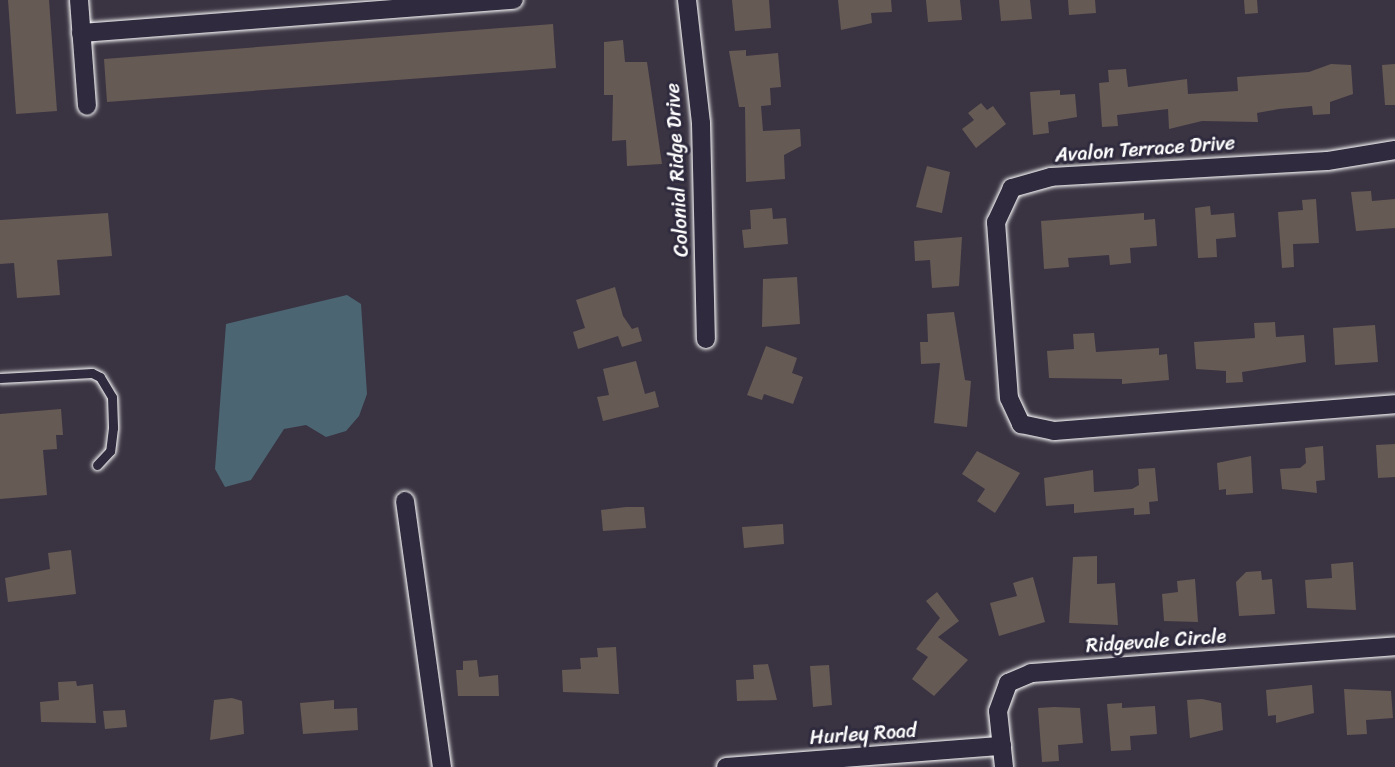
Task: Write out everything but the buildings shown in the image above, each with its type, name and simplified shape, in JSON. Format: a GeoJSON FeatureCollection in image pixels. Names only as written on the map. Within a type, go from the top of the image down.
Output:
{"type":"FeatureCollection","features":[{"type":"Feature","properties":{"kind":"street"},"geometry":{"type":"LineString","coordinates":[[79,0],[87,106]]}},
{"type":"Feature","properties":{"kind":"street"},"geometry":{"type":"LineString","coordinates":[[81,33],[514,0]]}},
{"type":"Feature","properties":{"kind":"street","name":"Colonial Ridge Drive"},"geometry":{"type":"LineString","coordinates":[[687,0],[701,123],[706,339]]}},
{"type":"Feature","properties":{"kind":"street","name":"Avalon Terrace Drive"},"geometry":{"type":"LineString","coordinates":[[1395,150],[1327,161],[1051,177],[1012,188],[996,222],[1009,398],[1021,424],[1054,431],[1395,404]]}},
{"type":"Feature","properties":{"kind":"street"},"geometry":{"type":"LineString","coordinates":[[405,501],[442,767]]}},
{"type":"Feature","properties":{"kind":"street","name":"Ridgevale Circle"},"geometry":{"type":"LineString","coordinates":[[1004,767],[998,711],[1008,683],[1031,673],[1395,646]]}},
{"type":"Feature","properties":{"kind":"street","name":"Hurley Road"},"geometry":{"type":"LineString","coordinates":[[726,767],[1002,746]]}},
{"type":"Feature","properties":{"kind":"lane"},"geometry":{"type":"LineString","coordinates":[[0,378],[92,373],[100,377],[112,398],[114,428],[110,451],[97,465]]}},
{"type":"Feature","properties":{"kind":"water"},"geometry":{"type":"Polygon","coordinates":[[[347,295],[361,304],[367,394],[359,416],[346,431],[326,437],[306,425],[284,429],[251,480],[225,487],[215,469],[226,324],[347,295]]]}}]}
